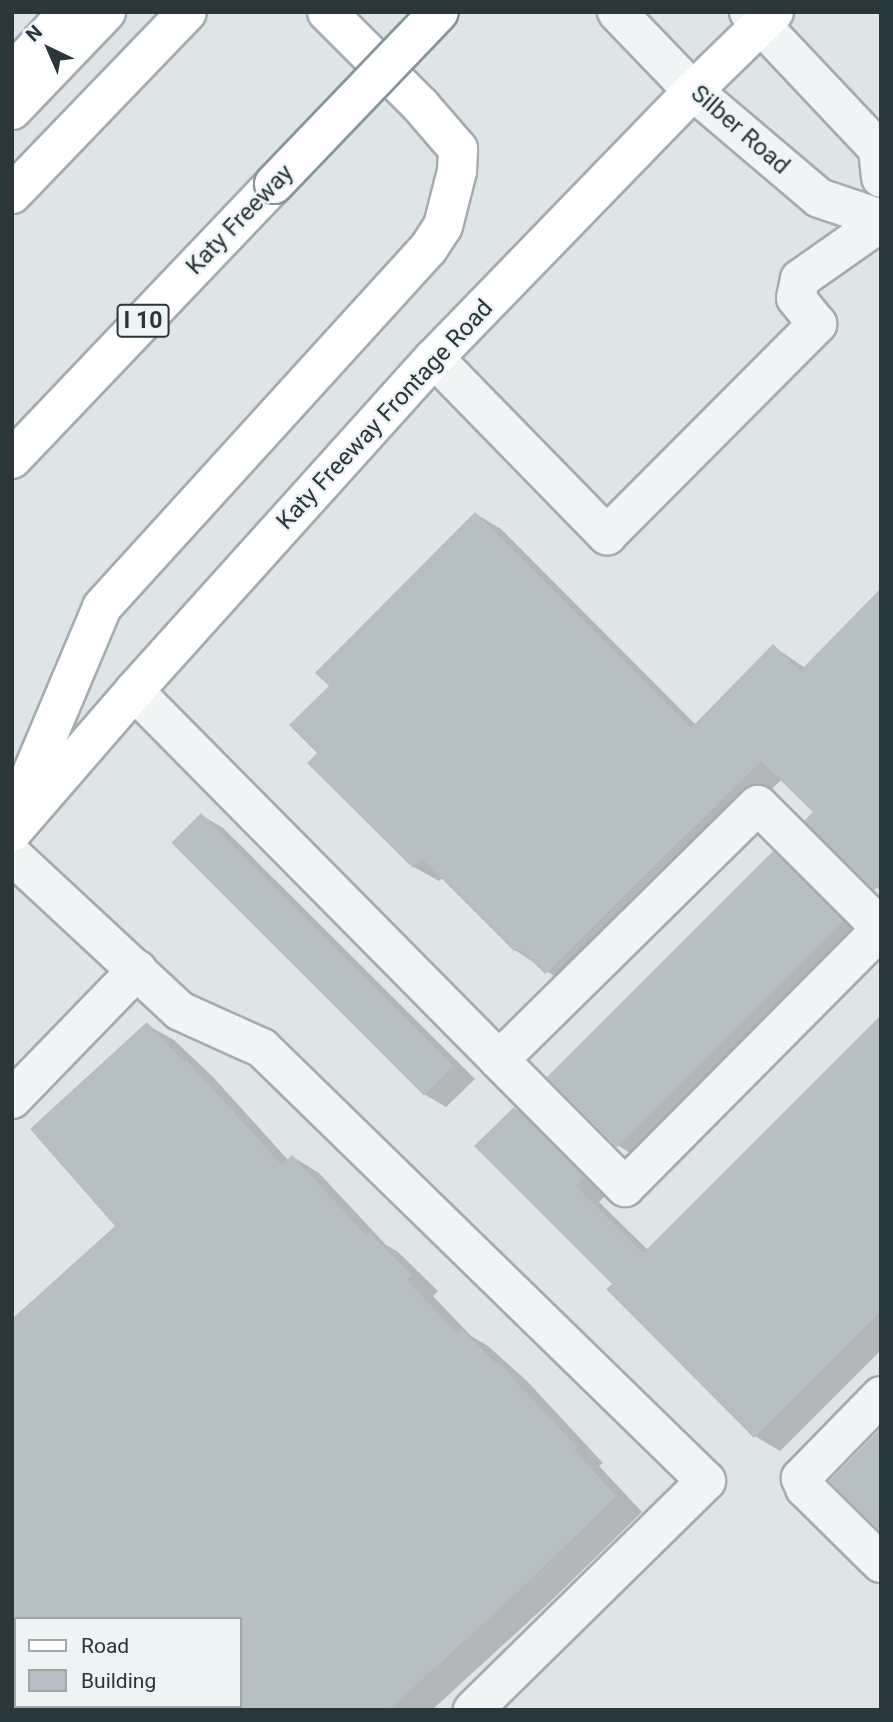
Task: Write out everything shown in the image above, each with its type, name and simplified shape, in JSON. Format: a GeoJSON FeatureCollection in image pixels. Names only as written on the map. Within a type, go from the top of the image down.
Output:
{"type":"FeatureCollection","features":[{"type":"Feature","properties":{"kind":"main road"},"geometry":{"type":"LineString","coordinates":[[12,194],[187,12]]}},
{"type":"Feature","properties":{"kind":"main road"},"geometry":{"type":"LineString","coordinates":[[12,820],[102,607],[428,249],[443,226],[457,171],[457,149],[421,106],[327,12]]}},
{"type":"Feature","properties":{"kind":"main road","name":"Katy Freeway"},"geometry":{"type":"LineString","coordinates":[[12,459],[439,12]]}},
{"type":"Feature","properties":{"kind":"main road"},"geometry":{"type":"LineString","coordinates":[[12,73],[90,16]]}},
{"type":"Feature","properties":{"kind":"main road"},"geometry":{"type":"LineString","coordinates":[[12,110],[90,16]]}},
{"type":"Feature","properties":{"kind":"main road","name":"Katy Freeway Frontage Road"},"geometry":{"type":"LineString","coordinates":[[12,832],[134,691],[434,358],[693,91],[761,17]]}},
{"type":"Feature","properties":{"kind":"street","name":"Silber Road"},"geometry":{"type":"LineString","coordinates":[[617,12],[693,91],[818,198],[881,221]]}},
{"type":"Feature","properties":{"kind":"street"},"geometry":{"type":"LineString","coordinates":[[761,17],[878,149],[881,178]]}},
{"type":"Feature","properties":{"kind":"street"},"geometry":{"type":"LineString","coordinates":[[434,358],[607,535],[817,324],[796,298],[800,279],[881,221]]}},
{"type":"Feature","properties":{"kind":"street"},"geometry":{"type":"LineString","coordinates":[[134,691],[499,1060],[625,1187],[881,929],[758,805],[499,1060]]}},
{"type":"Feature","properties":{"kind":"street"},"geometry":{"type":"LineString","coordinates":[[12,855],[180,1011],[262,1048],[706,1481],[473,1710]]}},
{"type":"Feature","properties":{"kind":"street"},"geometry":{"type":"LineString","coordinates":[[12,1099],[137,970]]}},
{"type":"Feature","properties":{"kind":"street"},"geometry":{"type":"LineString","coordinates":[[881,1396],[801,1478],[805,1488],[881,1563]]}},
{"type":"Feature","properties":{"kind":"building"},"geometry":{"type":"Polygon","coordinates":[[[475,512],[691,728],[773,644],[800,671],[881,588],[881,884],[874,890],[804,821],[813,812],[761,761],[545,974],[522,951],[514,951],[422,859],[413,868],[307,763],[317,753],[289,725],[329,686],[315,673],[475,512]]]}},
{"type":"Feature","properties":{"kind":"building"},"geometry":{"type":"Polygon","coordinates":[[[201,813],[453,1065],[424,1095],[171,843],[201,813]]]}},
{"type":"Feature","properties":{"kind":"building"},"geometry":{"type":"Polygon","coordinates":[[[773,851],[843,921],[617,1147],[547,1077],[773,851]]]}},
{"type":"Feature","properties":{"kind":"building"},"geometry":{"type":"Polygon","coordinates":[[[881,1015],[881,1311],[754,1438],[606,1289],[612,1284],[474,1146],[514,1107],[585,1177],[576,1186],[643,1253],[881,1015]]]}},
{"type":"Feature","properties":{"kind":"building"},"geometry":{"type":"Polygon","coordinates":[[[147,1022],[184,1062],[186,1060],[282,1165],[292,1155],[367,1236],[370,1233],[412,1275],[407,1280],[457,1333],[461,1329],[499,1363],[577,1447],[574,1450],[616,1496],[524,1586],[389,1710],[240,1710],[242,1617],[12,1619],[12,1319],[115,1226],[30,1129],[147,1022]]]}},
{"type":"Feature","properties":{"kind":"building"},"geometry":{"type":"Polygon","coordinates":[[[881,1428],[881,1532],[829,1481],[881,1428]]]}}]}
